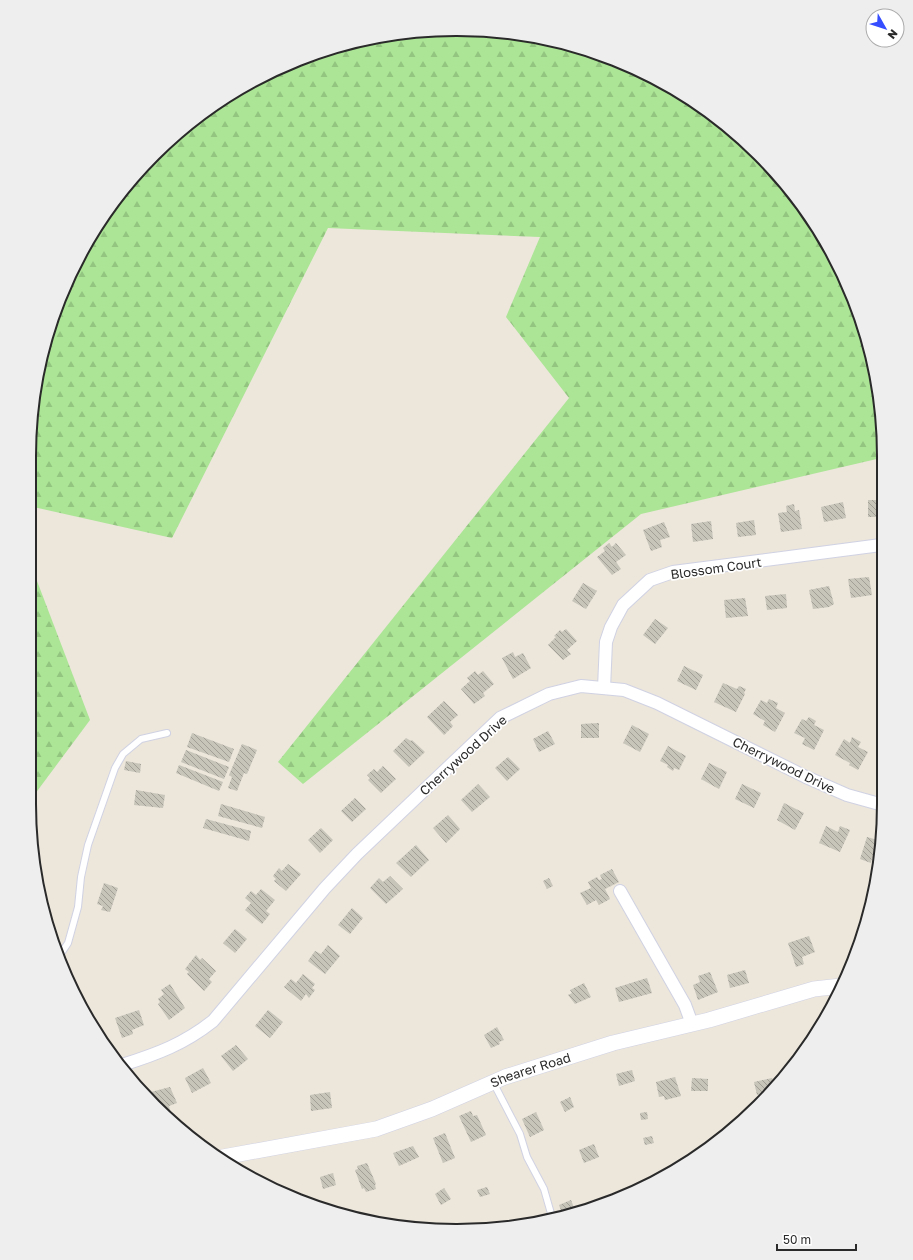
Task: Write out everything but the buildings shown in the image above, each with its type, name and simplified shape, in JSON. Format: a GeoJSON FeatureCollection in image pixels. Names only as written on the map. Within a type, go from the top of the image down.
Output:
{"type":"FeatureCollection","features":[{"type":"Feature","properties":{"kind":"street","name":"Blossom Court"},"geometry":{"type":"LineString","coordinates":[[604,688],[606,642],[611,627],[623,604],[638,589],[650,580],[673,572],[877,546]]}},
{"type":"Feature","properties":{"kind":"street","name":"Cherrywood Drive"},"geometry":{"type":"LineString","coordinates":[[127,1064],[163,1052],[192,1037],[213,1021],[330,882],[357,854],[500,718],[549,694],[581,686],[624,690],[657,703],[806,777],[847,795],[877,804]]}},
{"type":"Feature","properties":{"kind":"street"},"geometry":{"type":"LineString","coordinates":[[620,891],[685,1005],[692,1024]]}},
{"type":"Feature","properties":{"kind":"street","name":"Shearer Road"},"geometry":{"type":"LineString","coordinates":[[228,1156],[376,1129],[432,1109],[493,1082],[613,1043],[692,1024],[814,989],[835,987]]}},
{"type":"Feature","properties":{"kind":"lane"},"geometry":{"type":"LineString","coordinates":[[63,951],[68,943],[78,907],[81,877],[88,845],[115,768],[123,754],[141,739],[167,732]]}},
{"type":"Feature","properties":{"kind":"lane"},"geometry":{"type":"LineString","coordinates":[[493,1082],[520,1134],[527,1157],[544,1189],[551,1213]]}},
{"type":"Feature","properties":{"kind":"green space"},"geometry":{"type":"Polygon","coordinates":[[[429,37],[484,37],[511,40],[539,44],[592,58],[642,79],[667,92],[690,107],[734,140],[773,179],[790,201],[821,246],[834,271],[855,321],[863,348],[873,402],[877,459],[641,514],[303,784],[278,762],[569,398],[506,317],[540,237],[328,228],[172,538],[36,508],[37,429],[40,402],[44,374],[58,321],[79,271],[92,246],[107,223],[140,179],[179,140],[223,107],[246,92],[296,68],[321,58],[348,50],[374,44],[429,37]]]}},
{"type":"Feature","properties":{"kind":"green space"},"geometry":{"type":"Polygon","coordinates":[[[36,578],[90,720],[36,793],[36,578]]]}}]}
